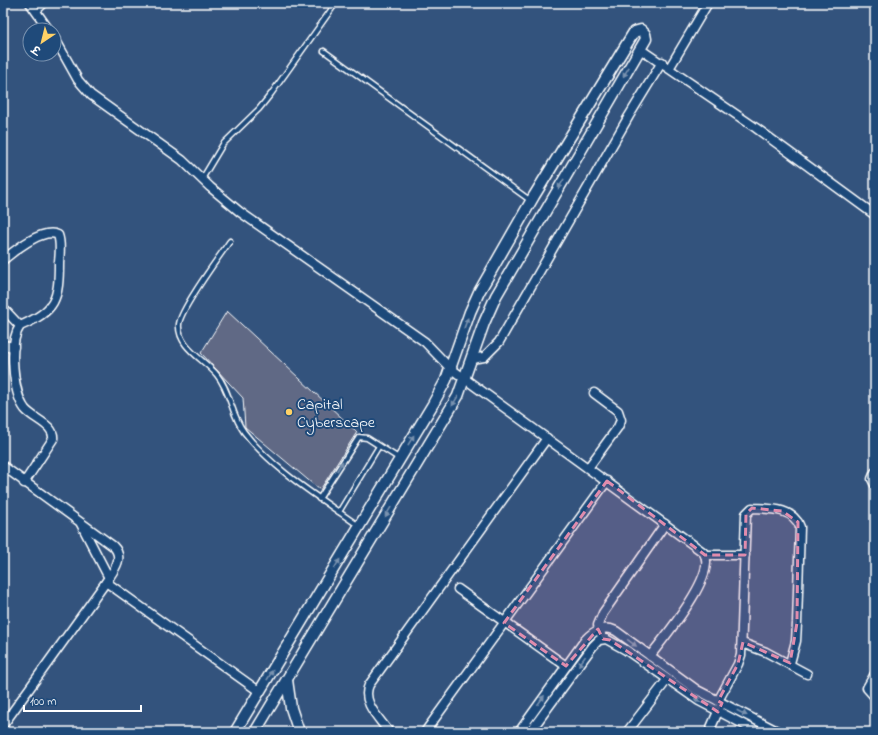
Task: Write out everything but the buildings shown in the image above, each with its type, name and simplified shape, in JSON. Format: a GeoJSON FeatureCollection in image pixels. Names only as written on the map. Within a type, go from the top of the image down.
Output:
{"type":"FeatureCollection","features":[{"type":"Feature","properties":{"kind":"street"},"geometry":{"type":"LineString","coordinates":[[30,3],[43,22]]}},
{"type":"Feature","properties":{"kind":"street"},"geometry":{"type":"LineString","coordinates":[[670,67],[708,3]]}},
{"type":"Feature","properties":{"kind":"street"},"geometry":{"type":"LineString","coordinates":[[234,732],[260,692],[433,404],[450,368],[474,303],[531,201],[612,66],[636,30],[644,32],[647,37],[496,296],[465,379],[453,405],[256,732],[241,722]]}},
{"type":"Feature","properties":{"kind":"street"},"geometry":{"type":"LineString","coordinates":[[640,49],[670,67],[875,215]]}},
{"type":"Feature","properties":{"kind":"street"},"geometry":{"type":"LineString","coordinates":[[62,51],[78,80],[88,92],[182,160],[240,212],[425,342],[450,368],[665,524],[705,555],[745,554]]}},
{"type":"Feature","properties":{"kind":"street"},"geometry":{"type":"LineString","coordinates":[[471,360],[484,357],[500,342],[629,116],[662,62]]}},
{"type":"Feature","properties":{"kind":"street"},"geometry":{"type":"LineString","coordinates":[[3,260],[26,243],[38,237],[50,233],[58,235],[60,280],[57,297],[43,314],[20,326],[14,346],[14,372],[18,397],[26,410],[32,416],[49,427],[54,435],[53,439],[24,483]]}},
{"type":"Feature","properties":{"kind":"street"},"geometry":{"type":"LineString","coordinates":[[3,308],[20,326]]}},
{"type":"Feature","properties":{"kind":"street"},"geometry":{"type":"LineString","coordinates":[[3,346],[14,346]]}},
{"type":"Feature","properties":{"kind":"street"},"geometry":{"type":"LineString","coordinates":[[588,468],[618,427],[621,420],[618,411],[594,393]]}},
{"type":"Feature","properties":{"kind":"street"},"geometry":{"type":"LineString","coordinates":[[388,732],[367,701],[366,693],[369,685],[547,438]]}},
{"type":"Feature","properties":{"kind":"street"},"geometry":{"type":"LineString","coordinates":[[3,466],[24,483],[116,549],[118,563],[108,580],[3,725]]}},
{"type":"Feature","properties":{"kind":"street"},"geometry":{"type":"LineString","coordinates":[[875,472],[872,479],[875,485]]}},
{"type":"Feature","properties":{"kind":"street"},"geometry":{"type":"LineString","coordinates":[[425,732],[606,481]]}},
{"type":"Feature","properties":{"kind":"street"},"geometry":{"type":"LineString","coordinates":[[709,732],[718,712],[720,702],[738,664],[742,643],[746,514],[752,508],[782,511],[791,515],[798,522],[800,534],[796,641],[790,663]]}},
{"type":"Feature","properties":{"kind":"street"},"geometry":{"type":"LineString","coordinates":[[79,522],[108,580],[260,692]]}},
{"type":"Feature","properties":{"kind":"street"},"geometry":{"type":"LineString","coordinates":[[603,639],[598,630],[602,613],[665,524]]}},
{"type":"Feature","properties":{"kind":"street"},"geometry":{"type":"LineString","coordinates":[[650,656],[698,589],[705,571],[705,555]]}},
{"type":"Feature","properties":{"kind":"street"},"geometry":{"type":"LineString","coordinates":[[458,589],[566,666]]}},
{"type":"Feature","properties":{"kind":"street"},"geometry":{"type":"LineString","coordinates":[[519,732],[585,640],[598,630],[613,630],[697,690],[779,732]]}},
{"type":"Feature","properties":{"kind":"street"},"geometry":{"type":"LineString","coordinates":[[530,732],[593,646],[603,639],[610,640],[626,650],[667,680],[718,712],[758,732]]}},
{"type":"Feature","properties":{"kind":"street"},"geometry":{"type":"LineString","coordinates":[[742,643],[790,663],[807,674]]}},
{"type":"Feature","properties":{"kind":"street"},"geometry":{"type":"LineString","coordinates":[[875,674],[867,688],[875,696]]}},
{"type":"Feature","properties":{"kind":"street"},"geometry":{"type":"LineString","coordinates":[[287,680],[291,708],[299,732]]}},
{"type":"Feature","properties":{"kind":"street"},"geometry":{"type":"LineString","coordinates":[[627,732],[667,680]]}},
{"type":"Feature","properties":{"kind":"lane"},"geometry":{"type":"LineString","coordinates":[[36,13],[47,3]]}},
{"type":"Feature","properties":{"kind":"lane"},"geometry":{"type":"LineString","coordinates":[[202,179],[224,144],[259,109],[271,94],[336,3]]}},
{"type":"Feature","properties":{"kind":"lane"},"geometry":{"type":"LineString","coordinates":[[324,51],[531,201]]}},
{"type":"Feature","properties":{"kind":"lane"},"geometry":{"type":"LineString","coordinates":[[230,241],[185,310],[179,323],[182,341],[217,375],[225,386],[239,424],[261,452],[320,499],[359,526]]}},
{"type":"Feature","properties":{"kind":"lane"},"geometry":{"type":"LineString","coordinates":[[320,499],[356,439],[362,436],[400,459]]}},
{"type":"Feature","properties":{"kind":"lane"},"geometry":{"type":"LineString","coordinates":[[339,512],[379,446]]}},
{"type":"Feature","properties":{"kind":"highlighted area"},"geometry":{"type":"Polygon","coordinates":[[[607,481],[705,555],[745,555],[746,514],[752,508],[782,511],[798,522],[797,623],[790,663],[743,642],[738,664],[718,701],[722,703],[718,712],[610,640],[603,639],[598,629],[566,666],[504,623],[607,481]]]}},
{"type":"Feature","properties":{"kind":"place","name":"Capital Cyberscape"},"geometry":{"type":"Point","coordinates":[289,412]}}]}
